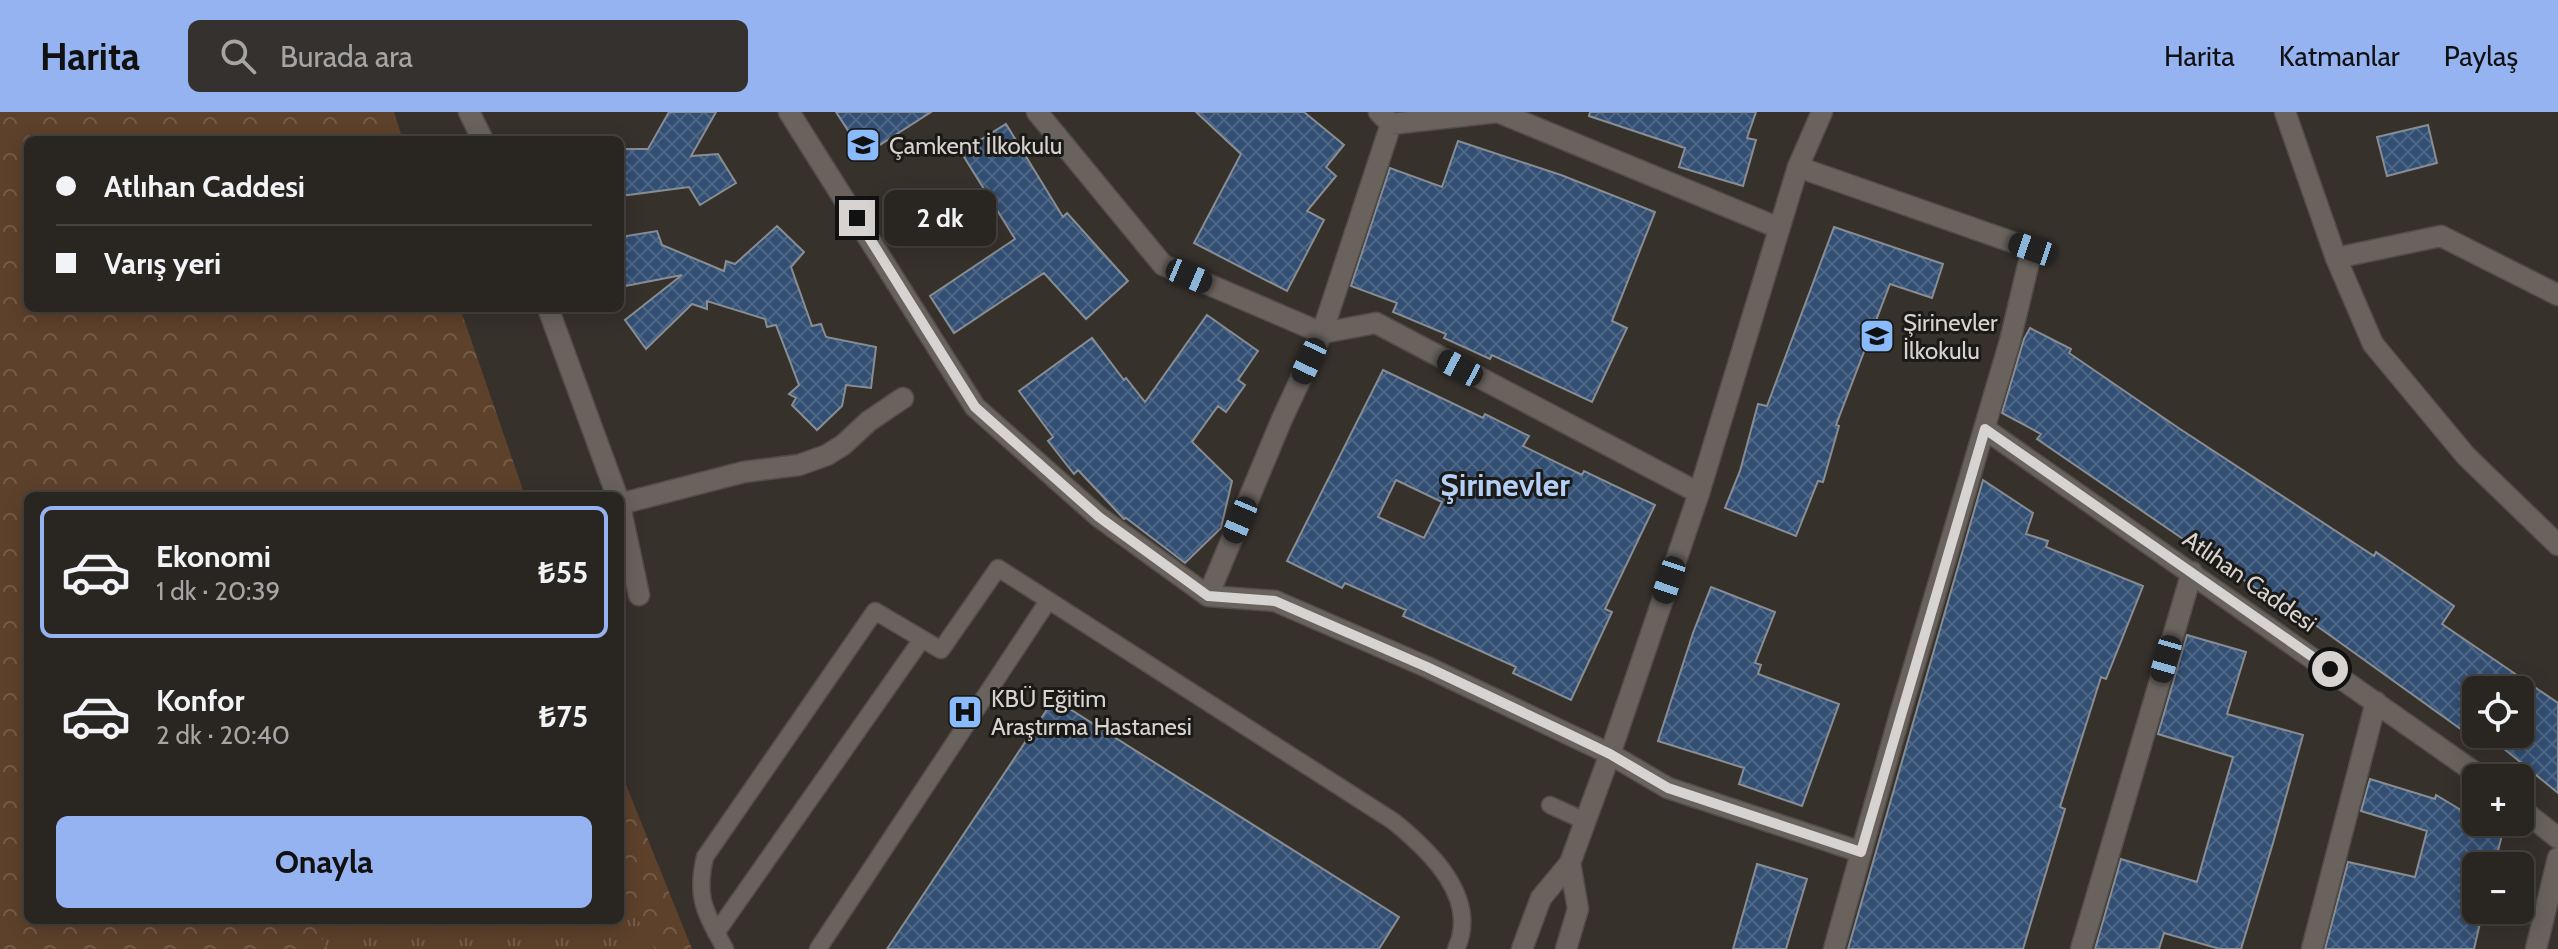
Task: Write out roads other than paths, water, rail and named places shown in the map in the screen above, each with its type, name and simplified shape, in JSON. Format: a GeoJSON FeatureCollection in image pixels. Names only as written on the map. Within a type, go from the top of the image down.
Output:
{"type":"FeatureCollection","features":[{"type":"Feature","properties":{"kind":"street"},"geometry":{"type":"LineString","coordinates":[[469,112],[481,136]]}},
{"type":"Feature","properties":{"kind":"street"},"geometry":{"type":"LineString","coordinates":[[789,112],[975,407],[1099,517],[1208,596],[1275,601],[1427,667],[1610,754],[1668,788],[1861,852]]}},
{"type":"Feature","properties":{"kind":"street"},"geometry":{"type":"LineString","coordinates":[[1037,112],[1163,265],[1322,333],[1376,323],[1699,493]]}},
{"type":"Feature","properties":{"kind":"street"},"geometry":{"type":"LineString","coordinates":[[1208,596],[1282,419],[1322,333],[1385,118],[1498,112],[1779,228]]}},
{"type":"Feature","properties":{"kind":"street"},"geometry":{"type":"LineString","coordinates":[[1522,949],[1541,898],[1570,863],[1610,754],[1699,493],[1798,167],[1822,112]]}},
{"type":"Feature","properties":{"kind":"street"},"geometry":{"type":"LineString","coordinates":[[2285,112],[2336,258],[2373,344],[2466,456],[2558,545]]}},
{"type":"Feature","properties":{"kind":"street"},"geometry":{"type":"LineString","coordinates":[[1798,167],[2032,249],[2010,341],[1834,949]]}},
{"type":"Feature","properties":{"kind":"street"},"geometry":{"type":"LineString","coordinates":[[2336,258],[2441,236],[2558,295]]}},
{"type":"Feature","properties":{"kind":"street"},"geometry":{"type":"LineString","coordinates":[[549,312],[616,492]]}},
{"type":"Feature","properties":{"kind":"street"},"geometry":{"type":"LineString","coordinates":[[624,504],[744,472],[799,465],[827,455],[903,398]]}},
{"type":"Feature","properties":{"kind":"street","name":"Atlıhan Caddesi"},"geometry":{"type":"LineString","coordinates":[[1985,429],[2463,764]]}},
{"type":"Feature","properties":{"kind":"street"},"geometry":{"type":"LineString","coordinates":[[624,524],[639,595]]}},
{"type":"Feature","properties":{"kind":"street"},"geometry":{"type":"LineString","coordinates":[[2081,949],[2192,572]]}},
{"type":"Feature","properties":{"kind":"street"},"geometry":{"type":"LineString","coordinates":[[2312,949],[2376,702]]}},
{"type":"Feature","properties":{"kind":"street"},"geometry":{"type":"LineString","coordinates":[[2534,819],[2558,838]]}},
{"type":"Feature","properties":{"kind":"street"},"geometry":{"type":"LineString","coordinates":[[2536,949],[2558,858]]}},
{"type":"Feature","properties":{"kind":"street"},"geometry":{"type":"LineString","coordinates":[[1566,949],[1578,909],[1570,863]]}},
{"type":"Feature","properties":{"kind":"lane"},"geometry":{"type":"LineString","coordinates":[[725,949],[704,908],[699,881],[705,857],[875,611],[941,650],[998,568],[1393,821],[1423,845],[1447,875],[1462,912],[1462,936],[1456,949]]}},
{"type":"Feature","properties":{"kind":"lane"},"geometry":{"type":"LineString","coordinates":[[818,949],[1048,601]]}},
{"type":"Feature","properties":{"kind":"lane"},"geometry":{"type":"LineString","coordinates":[[716,933],[922,639]]}},
{"type":"Feature","properties":{"kind":"lane"},"geometry":{"type":"LineString","coordinates":[[1550,805],[1585,821]]}},
{"type":"Feature","properties":{"kind":"place","name":"Çamkent İlkokulu"},"geometry":{"type":"Point","coordinates":[863,145]}},
{"type":"Feature","properties":{"kind":"place","name":"Şirinevler İlkokulu"},"geometry":{"type":"Point","coordinates":[1877,336]}},
{"type":"Feature","properties":{"kind":"place","name":"KBÜ Eğitim Araştırma Hastanesi"},"geometry":{"type":"Point","coordinates":[965,712]}},
{"type":"Feature","properties":{"kind":"district","name":"Şirinevler"},"geometry":{"type":"Point","coordinates":[1505,484]}}]}
